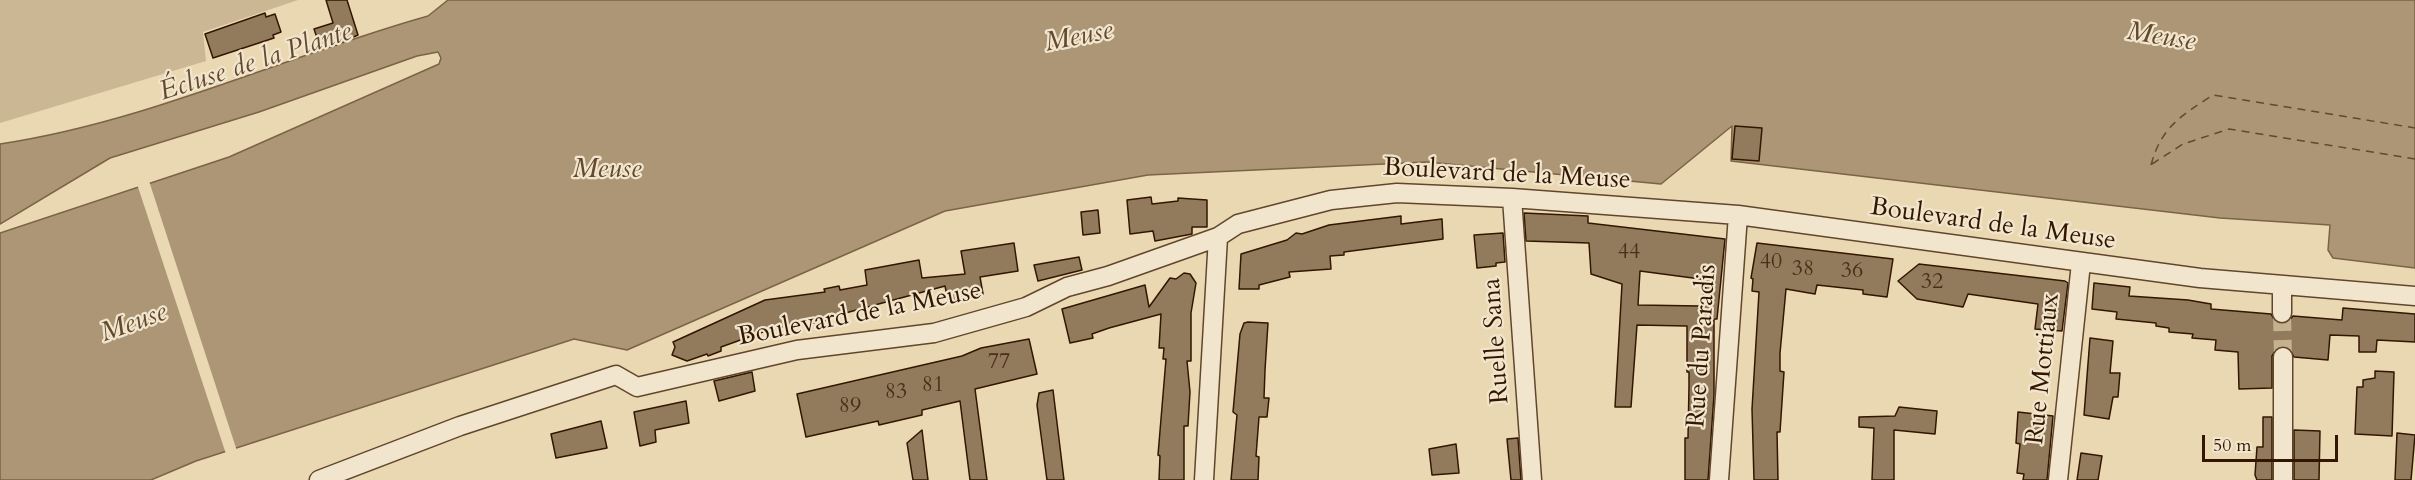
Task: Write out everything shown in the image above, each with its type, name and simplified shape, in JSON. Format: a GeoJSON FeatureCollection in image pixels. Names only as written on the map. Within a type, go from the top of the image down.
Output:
{"type":"FeatureCollection","features":[{"type":"Feature","properties":{"kind":"street","name":"Boulevard de la Meuse"},"geometry":{"type":"LineString","coordinates":[[319,480],[460,426],[616,375],[637,387],[797,350],[934,333],[1026,307],[1067,287],[1108,276],[1218,237],[1238,224],[1360,195],[1429,193],[1738,215],[2081,263],[2282,287],[2415,296]]}},
{"type":"Feature","properties":{"kind":"street","name":"Ruelle Sana"},"geometry":{"type":"LineString","coordinates":[[1512,198],[1532,480]]}},
{"type":"Feature","properties":{"kind":"street","name":"Rue du Paradis"},"geometry":{"type":"LineString","coordinates":[[1719,480],[1738,215]]}},
{"type":"Feature","properties":{"kind":"street"},"geometry":{"type":"LineString","coordinates":[[1204,480],[1218,237]]}},
{"type":"Feature","properties":{"kind":"street","name":"Rue Mottiaux"},"geometry":{"type":"LineString","coordinates":[[2058,480],[2081,263]]}},
{"type":"Feature","properties":{"kind":"street"},"geometry":{"type":"LineString","coordinates":[[2282,287],[2282,313]]}},
{"type":"Feature","properties":{"kind":"street"},"geometry":{"type":"LineString","coordinates":[[2283,357],[2283,480]]}},
{"type":"Feature","properties":{"kind":"shaded area"},"geometry":{"type":"Polygon","coordinates":[[[0,0],[298,0],[203,32],[206,61],[0,123],[0,0]]]}},
{"type":"Feature","properties":{"kind":"water","name":"Meuse"},"geometry":{"type":"Polygon","coordinates":[[[448,0],[2415,0],[2415,268],[2333,258],[2328,250],[2330,225],[2220,218],[1731,161],[1732,126],[1661,184],[1427,162],[1148,175],[945,211],[627,350],[574,339],[196,461],[151,480],[0,480],[0,233],[229,157],[439,64],[441,58],[438,52],[417,56],[259,112],[110,158],[0,224],[0,144],[55,134],[109,120],[216,87],[428,16],[448,0]]]}},
{"type":"Feature","properties":{"kind":"pier"},"geometry":{"type":"Polygon","coordinates":[[[149,181],[237,451],[226,454],[137,184],[149,181]]]}},
{"type":"Feature","properties":{"kind":"building"},"geometry":{"type":"Polygon","coordinates":[[[326,0],[347,0],[358,35],[331,47],[330,44],[320,47],[314,29],[333,23],[326,0]]]}},
{"type":"Feature","properties":{"kind":"building"},"geometry":{"type":"Polygon","coordinates":[[[265,13],[266,17],[275,14],[281,32],[273,35],[274,38],[213,58],[205,34],[265,13]]]}},
{"type":"Feature","properties":{"kind":"building"},"geometry":{"type":"Polygon","coordinates":[[[1735,126],[1762,128],[1759,161],[1732,159],[1735,126]]]}},
{"type":"Feature","properties":{"kind":"building"},"geometry":{"type":"Polygon","coordinates":[[[1151,197],[1152,204],[1178,201],[1178,198],[1207,200],[1207,227],[1192,227],[1192,234],[1155,241],[1153,231],[1130,234],[1127,200],[1151,197]]]}},
{"type":"Feature","properties":{"kind":"building"},"geometry":{"type":"Polygon","coordinates":[[[1098,210],[1100,233],[1083,235],[1081,212],[1098,210]]]}},
{"type":"Feature","properties":{"kind":"building"},"geometry":{"type":"Polygon","coordinates":[[[1524,213],[1588,216],[1588,223],[1725,239],[1717,319],[1714,319],[1714,395],[1708,480],[1685,480],[1689,386],[1687,326],[1637,325],[1631,407],[1615,407],[1622,284],[1591,274],[1589,243],[1526,241],[1524,213]],[[1640,271],[1638,305],[1700,306],[1708,280],[1640,271]]]}},
{"type":"Feature","properties":{"kind":"building"},"geometry":{"type":"Polygon","coordinates":[[[1401,216],[1401,224],[1442,219],[1443,239],[1344,252],[1344,255],[1330,256],[1331,269],[1289,272],[1290,277],[1259,285],[1259,289],[1239,289],[1241,254],[1287,240],[1296,233],[1302,234],[1329,225],[1401,216]]]}},
{"type":"Feature","properties":{"kind":"building"},"geometry":{"type":"Polygon","coordinates":[[[1503,233],[1505,262],[1496,263],[1496,266],[1477,268],[1474,235],[1503,233]]]}},
{"type":"Feature","properties":{"kind":"building"},"geometry":{"type":"Polygon","coordinates":[[[1014,243],[1018,271],[980,277],[983,294],[948,301],[945,286],[827,318],[824,322],[774,328],[721,347],[721,351],[708,356],[707,354],[687,361],[672,355],[675,347],[673,342],[765,300],[825,292],[824,289],[839,286],[840,290],[867,285],[865,270],[919,260],[922,278],[965,274],[961,251],[1014,243]]]}},
{"type":"Feature","properties":{"kind":"building"},"geometry":{"type":"Polygon","coordinates":[[[1757,243],[1893,259],[1887,297],[1863,294],[1863,290],[1817,285],[1815,294],[1786,289],[1780,353],[1780,371],[1784,372],[1780,432],[1777,432],[1778,480],[1754,480],[1752,409],[1759,292],[1752,291],[1753,279],[1751,278],[1757,243]]]}},
{"type":"Feature","properties":{"kind":"building"},"geometry":{"type":"Polygon","coordinates":[[[1079,257],[1082,270],[1038,281],[1034,265],[1079,257]]]}},
{"type":"Feature","properties":{"kind":"building"},"geometry":{"type":"Polygon","coordinates":[[[1919,264],[2065,281],[2068,283],[2062,331],[2035,329],[2038,304],[1968,294],[1963,307],[1917,299],[1898,281],[1919,264]]]}},
{"type":"Feature","properties":{"kind":"building"},"geometry":{"type":"Polygon","coordinates":[[[1184,273],[1190,274],[1196,283],[1191,313],[1191,361],[1187,361],[1190,392],[1188,426],[1184,426],[1184,480],[1159,480],[1160,456],[1158,455],[1166,359],[1163,359],[1164,348],[1159,348],[1161,314],[1109,328],[1092,334],[1093,338],[1070,343],[1062,309],[1145,285],[1149,307],[1170,278],[1176,279],[1184,273]]]}},
{"type":"Feature","properties":{"kind":"building"},"geometry":{"type":"Polygon","coordinates":[[[2094,283],[2130,287],[2129,296],[2188,300],[2211,304],[2211,309],[2271,314],[2276,322],[2281,324],[2288,322],[2293,316],[2342,320],[2343,308],[2415,314],[2415,342],[2377,340],[2376,352],[2359,352],[2359,336],[2330,335],[2328,360],[2294,357],[2289,348],[2278,347],[2272,356],[2272,388],[2239,389],[2238,352],[2215,350],[2216,340],[2192,338],[2193,334],[2169,332],[2169,328],[2156,326],[2156,323],[2116,319],[2117,312],[2092,309],[2094,283]]]}},
{"type":"Feature","properties":{"kind":"building"},"geometry":{"type":"Polygon","coordinates":[[[1244,323],[1268,323],[1264,398],[1269,398],[1267,417],[1259,417],[1256,456],[1259,457],[1258,480],[1231,480],[1237,415],[1233,412],[1240,334],[1244,323]]]}},
{"type":"Feature","properties":{"kind":"building"},"geometry":{"type":"Polygon","coordinates":[[[2090,338],[2113,341],[2110,373],[2120,373],[2118,397],[2113,397],[2109,419],[2084,415],[2090,338]]]}},
{"type":"Feature","properties":{"kind":"building"},"geometry":{"type":"Polygon","coordinates":[[[1029,339],[1037,374],[975,389],[987,480],[970,480],[960,401],[922,410],[922,415],[879,425],[878,421],[806,437],[797,394],[962,356],[981,348],[1029,339]]]}},
{"type":"Feature","properties":{"kind":"building"},"geometry":{"type":"Polygon","coordinates":[[[2375,371],[2394,372],[2392,436],[2355,434],[2357,387],[2363,387],[2363,380],[2375,378],[2375,371]]]}},
{"type":"Feature","properties":{"kind":"building"},"geometry":{"type":"Polygon","coordinates":[[[752,372],[755,391],[719,401],[714,381],[752,372]]]}},
{"type":"Feature","properties":{"kind":"building"},"geometry":{"type":"Polygon","coordinates":[[[1053,390],[1064,480],[1047,480],[1037,405],[1039,393],[1053,390]]]}},
{"type":"Feature","properties":{"kind":"building"},"geometry":{"type":"Polygon","coordinates":[[[686,401],[689,423],[655,430],[656,442],[640,446],[634,412],[686,401]]]}},
{"type":"Feature","properties":{"kind":"building"},"geometry":{"type":"Polygon","coordinates":[[[1899,407],[1937,411],[1935,434],[1894,430],[1894,480],[1872,480],[1874,428],[1859,427],[1859,417],[1895,416],[1899,407]]]}},
{"type":"Feature","properties":{"kind":"building"},"geometry":{"type":"Polygon","coordinates":[[[2018,412],[2053,416],[2047,480],[2023,480],[2024,474],[2017,473],[2020,444],[2016,443],[2018,412]]]}},
{"type":"Feature","properties":{"kind":"building"},"geometry":{"type":"Polygon","coordinates":[[[2263,417],[2272,417],[2272,480],[2257,480],[2255,475],[2257,447],[2263,447],[2263,417]]]}},
{"type":"Feature","properties":{"kind":"building"},"geometry":{"type":"Polygon","coordinates":[[[601,421],[607,448],[556,458],[551,434],[601,421]]]}},
{"type":"Feature","properties":{"kind":"building"},"geometry":{"type":"Polygon","coordinates":[[[922,430],[928,480],[913,480],[907,443],[922,430]]]}},
{"type":"Feature","properties":{"kind":"building"},"geometry":{"type":"Polygon","coordinates":[[[2294,430],[2320,431],[2319,480],[2294,480],[2294,430]]]}},
{"type":"Feature","properties":{"kind":"building"},"geometry":{"type":"Polygon","coordinates":[[[2397,433],[2415,435],[2411,480],[2395,480],[2397,433]]]}},
{"type":"Feature","properties":{"kind":"building"},"geometry":{"type":"Polygon","coordinates":[[[1518,438],[1521,480],[1511,480],[1507,439],[1518,438]]]}},
{"type":"Feature","properties":{"kind":"building"},"geometry":{"type":"Polygon","coordinates":[[[1456,444],[1459,473],[1432,475],[1429,449],[1456,444]]]}},
{"type":"Feature","properties":{"kind":"building"},"geometry":{"type":"Polygon","coordinates":[[[2081,453],[2102,456],[2098,480],[2077,480],[2081,453]]]}},
{"type":"Feature","properties":{"kind":"ferry route"},"geometry":{"type":"LineString","coordinates":[[2151,165],[2161,141],[2174,123],[2213,95],[2415,128]]}},
{"type":"Feature","properties":{"kind":"ferry route"},"geometry":{"type":"LineString","coordinates":[[2152,164],[2183,144],[2229,129],[2415,159]]}},
{"type":"Feature","properties":{"kind":"tunnel"},"geometry":{"type":"LineString","coordinates":[[2282,313],[2283,357]]}},
{"type":"Feature","properties":{"kind":"water label","name":"Écluse de la Plante"},"geometry":{"type":"Point","coordinates":[256,63]}}]}
